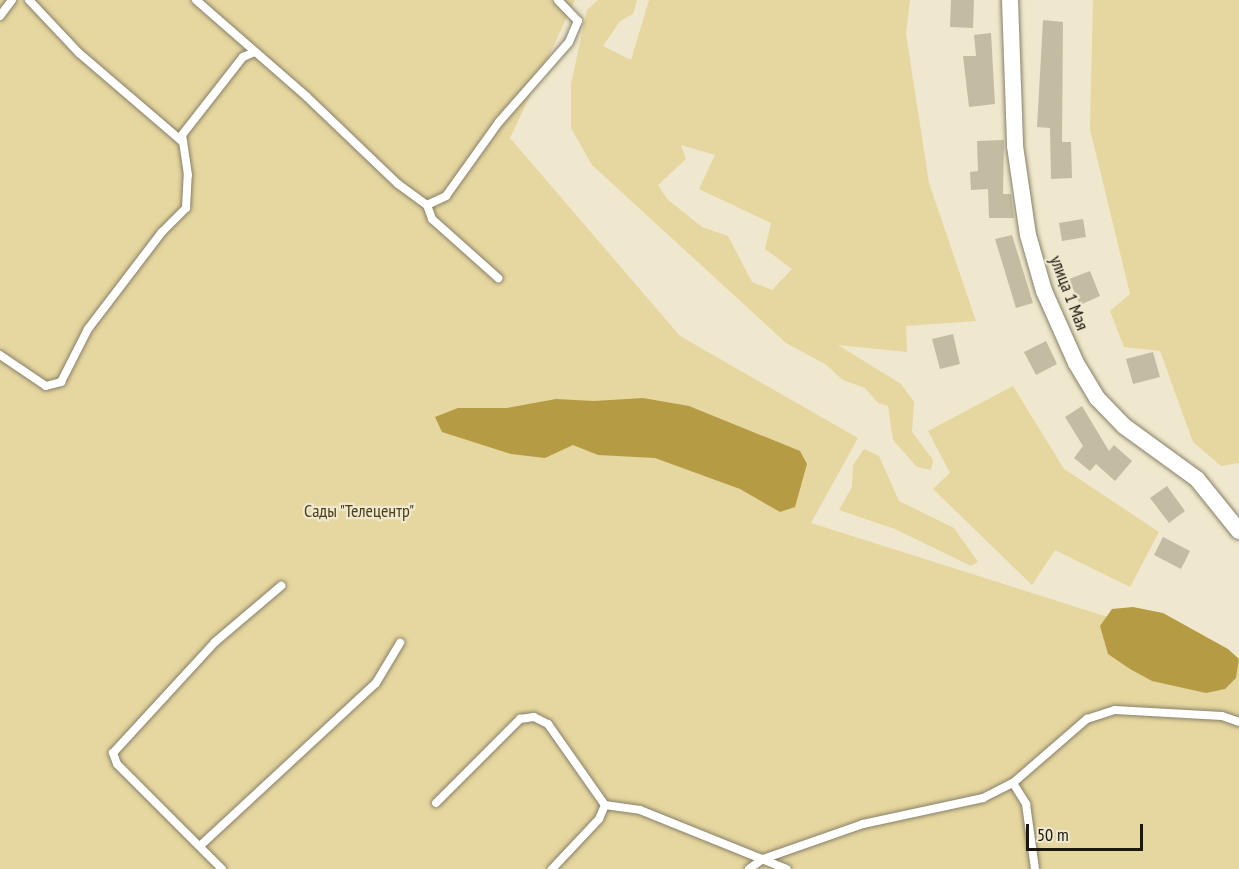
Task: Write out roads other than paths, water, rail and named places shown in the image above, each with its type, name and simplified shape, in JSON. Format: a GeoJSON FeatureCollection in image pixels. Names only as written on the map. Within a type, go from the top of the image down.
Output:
{"type":"FeatureCollection","features":[{"type":"Feature","properties":{"kind":"street","name":"улица 1 Мая"},"geometry":{"type":"LineString","coordinates":[[1010,0],[1015,146],[1028,235],[1044,291],[1076,363],[1097,398],[1124,426],[1197,479],[1239,531]]}},
{"type":"Feature","properties":{"kind":"lane"},"geometry":{"type":"LineString","coordinates":[[0,16],[12,0]]}},
{"type":"Feature","properties":{"kind":"lane"},"geometry":{"type":"LineString","coordinates":[[30,0],[79,53],[183,142]]}},
{"type":"Feature","properties":{"kind":"lane"},"geometry":{"type":"LineString","coordinates":[[196,0],[398,184],[427,205],[432,219],[498,278]]}},
{"type":"Feature","properties":{"kind":"lane"},"geometry":{"type":"LineString","coordinates":[[427,205],[446,196],[500,122],[569,42],[578,21],[558,0]]}},
{"type":"Feature","properties":{"kind":"lane"},"geometry":{"type":"LineString","coordinates":[[0,355],[46,386],[61,382],[88,330],[162,232],[186,208],[188,175],[182,135],[210,96],[243,57],[255,52]]}},
{"type":"Feature","properties":{"kind":"lane"},"geometry":{"type":"LineString","coordinates":[[222,869],[201,844],[117,764],[113,753],[215,642],[281,586]]}},
{"type":"Feature","properties":{"kind":"lane"},"geometry":{"type":"LineString","coordinates":[[201,844],[376,683],[400,644]]}},
{"type":"Feature","properties":{"kind":"lane"},"geometry":{"type":"LineString","coordinates":[[749,869],[763,859],[862,824],[983,798],[1013,783],[1087,719],[1115,710],[1222,716],[1239,722]]}},
{"type":"Feature","properties":{"kind":"lane"},"geometry":{"type":"LineString","coordinates":[[436,803],[520,719],[534,717],[548,724],[604,805],[640,810],[787,869]]}},
{"type":"Feature","properties":{"kind":"lane"},"geometry":{"type":"LineString","coordinates":[[1013,783],[1026,804],[1035,869]]}},
{"type":"Feature","properties":{"kind":"lane"},"geometry":{"type":"LineString","coordinates":[[552,869],[599,819],[604,805]]}},
{"type":"Feature","properties":{"kind":"park label","name":"Сады \"Телецентр\""},"geometry":{"type":"Point","coordinates":[359,511]}}]}
